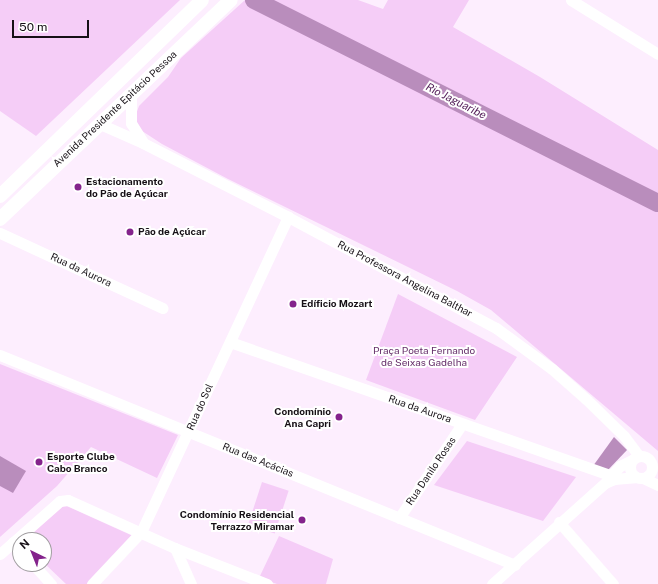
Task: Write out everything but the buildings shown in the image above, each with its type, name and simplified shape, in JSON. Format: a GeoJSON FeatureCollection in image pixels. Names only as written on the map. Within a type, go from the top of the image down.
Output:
{"type":"FeatureCollection","features":[{"type":"Feature","properties":{"kind":"main road","name":"Avenida Presidente Epitácio Pessoa"},"geometry":{"type":"LineString","coordinates":[[0,219],[131,93],[231,0]]}},
{"type":"Feature","properties":{"kind":"main road","name":"Avenida Presidente Epitácio Pessoa"},"geometry":{"type":"LineString","coordinates":[[0,196],[199,3]]}},
{"type":"Feature","properties":{"kind":"street"},"geometry":{"type":"LineString","coordinates":[[577,1],[658,54]]}},
{"type":"Feature","properties":{"kind":"street"},"geometry":{"type":"LineString","coordinates":[[131,93],[131,123],[143,143]]}},
{"type":"Feature","properties":{"kind":"street","name":"Rua Professora Angelina Balthar"},"geometry":{"type":"LineString","coordinates":[[100,124],[143,143],[288,217],[496,328],[552,369],[586,399],[624,436],[635,458]]}},
{"type":"Feature","properties":{"kind":"street","name":"Rua do Sol"},"geometry":{"type":"LineString","coordinates":[[92,584],[141,532],[189,432],[288,217]]}},
{"type":"Feature","properties":{"kind":"street","name":"Rua da Aurora"},"geometry":{"type":"LineString","coordinates":[[0,233],[162,308]]}},
{"type":"Feature","properties":{"kind":"street","name":"Rua da Aurora"},"geometry":{"type":"LineString","coordinates":[[230,342],[462,424],[610,479]]}},
{"type":"Feature","properties":{"kind":"street","name":"Rua das Acácias"},"geometry":{"type":"LineString","coordinates":[[0,355],[515,565]]}},
{"type":"Feature","properties":{"kind":"street","name":"Rua Danilo Rosas"},"geometry":{"type":"LineString","coordinates":[[400,518],[462,424]]}},
{"type":"Feature","properties":{"kind":"street"},"geometry":{"type":"LineString","coordinates":[[492,584],[515,565],[559,522],[610,479],[635,458],[646,457],[655,465],[651,471],[639,477],[610,479]]}},
{"type":"Feature","properties":{"kind":"street"},"geometry":{"type":"LineString","coordinates":[[635,458],[630,467],[639,477],[658,485]]}},
{"type":"Feature","properties":{"kind":"street"},"geometry":{"type":"LineString","coordinates":[[31,532],[63,500],[141,532],[175,548],[267,584]]}},
{"type":"Feature","properties":{"kind":"street"},"geometry":{"type":"LineString","coordinates":[[559,522],[613,584]]}},
{"type":"Feature","properties":{"kind":"street"},"geometry":{"type":"LineString","coordinates":[[0,554],[12,548]]}},
{"type":"Feature","properties":{"kind":"street"},"geometry":{"type":"LineString","coordinates":[[175,548],[191,584]]}},
{"type":"Feature","properties":{"kind":"street"},"geometry":{"type":"LineString","coordinates":[[40,572],[51,584]]}},
{"type":"Feature","properties":{"kind":"green space"},"geometry":{"type":"Polygon","coordinates":[[[0,0],[180,0],[36,136],[0,111],[0,0]]]}},
{"type":"Feature","properties":{"kind":"green space"},"geometry":{"type":"Polygon","coordinates":[[[245,0],[358,0],[383,9],[388,0],[469,0],[453,27],[540,77],[658,150],[658,451],[491,310],[457,291],[228,179],[162,144],[139,129],[135,117],[139,106],[168,77],[181,58],[245,0]]]}},
{"type":"Feature","properties":{"kind":"green space","name":"Praça Poeta Fernando de Seixas Gadelha"},"geometry":{"type":"Polygon","coordinates":[[[398,294],[517,357],[475,420],[366,380],[398,294]]]}},
{"type":"Feature","properties":{"kind":"green space","name":"Esporte Clube Cabo Branco"},"geometry":{"type":"Polygon","coordinates":[[[0,364],[178,435],[157,478],[91,447],[57,486],[0,537],[0,364]]]}},
{"type":"Feature","properties":{"kind":"green space"},"geometry":{"type":"Polygon","coordinates":[[[467,441],[576,477],[543,521],[434,485],[467,441]]]}},
{"type":"Feature","properties":{"kind":"green space"},"geometry":{"type":"Polygon","coordinates":[[[262,482],[289,491],[275,533],[248,525],[262,482]]]}},
{"type":"Feature","properties":{"kind":"green space"},"geometry":{"type":"Polygon","coordinates":[[[60,503],[133,536],[87,584],[66,584],[52,571],[52,532],[29,532],[60,503]]]}},
{"type":"Feature","properties":{"kind":"green space"},"geometry":{"type":"Polygon","coordinates":[[[279,536],[333,559],[326,584],[277,584],[259,578],[279,536]]]}},
{"type":"Feature","properties":{"kind":"shaded area"},"geometry":{"type":"Polygon","coordinates":[[[614,437],[627,450],[607,471],[593,466],[614,437]]]}},
{"type":"Feature","properties":{"kind":"shaded area"},"geometry":{"type":"Polygon","coordinates":[[[0,456],[26,471],[13,493],[0,486],[0,456]]]}},
{"type":"Feature","properties":{"kind":"waterway","name":"Rio Jaguaribe"},"geometry":{"type":"LineString","coordinates":[[254,0],[658,203]]}},
{"type":"Feature","properties":{"kind":"place","name":"Estacionamento do Pão de Açúcar"},"geometry":{"type":"Point","coordinates":[78,187]}},
{"type":"Feature","properties":{"kind":"place","name":"Pão de Açúcar"},"geometry":{"type":"Point","coordinates":[130,232]}},
{"type":"Feature","properties":{"kind":"place","name":"Edíficio Mozart"},"geometry":{"type":"Point","coordinates":[293,304]}},
{"type":"Feature","properties":{"kind":"place","name":"Condomínio Ana Capri"},"geometry":{"type":"Point","coordinates":[339,417]}},
{"type":"Feature","properties":{"kind":"place","name":"Esporte Clube Cabo Branco"},"geometry":{"type":"Point","coordinates":[39,462]}},
{"type":"Feature","properties":{"kind":"place","name":"Condomínio Residencial Terrazzo Miramar"},"geometry":{"type":"Point","coordinates":[302,520]}}]}
